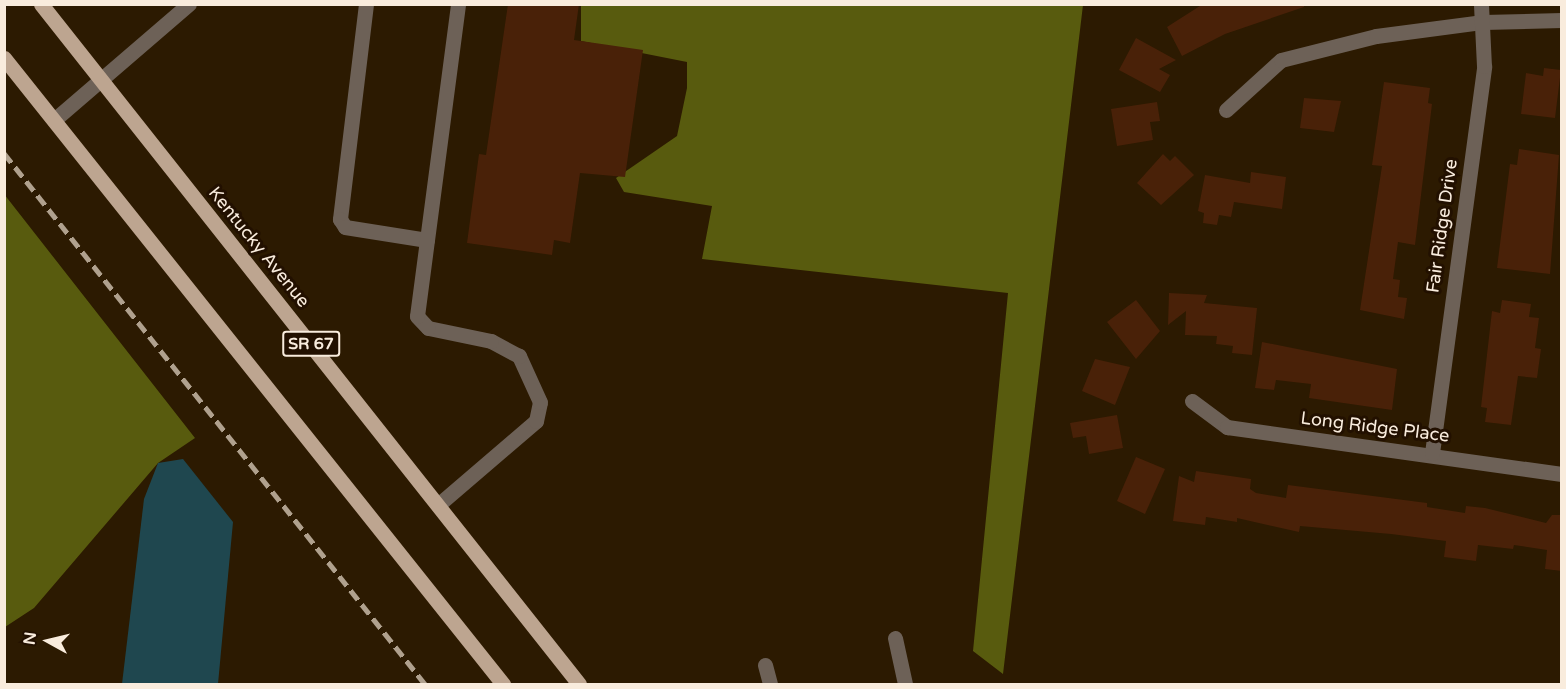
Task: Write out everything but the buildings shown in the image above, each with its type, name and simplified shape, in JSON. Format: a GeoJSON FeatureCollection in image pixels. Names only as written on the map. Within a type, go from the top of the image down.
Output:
{"type":"FeatureCollection","features":[{"type":"Feature","properties":{"kind":"main road","name":"Kentucky Avenue"},"geometry":{"type":"LineString","coordinates":[[41,4],[579,684]]}},
{"type":"Feature","properties":{"kind":"main road"},"geometry":{"type":"LineString","coordinates":[[4,58],[503,684]]}},
{"type":"Feature","properties":{"kind":"street"},"geometry":{"type":"LineString","coordinates":[[366,4],[340,219],[345,227],[427,240]]}},
{"type":"Feature","properties":{"kind":"street"},"geometry":{"type":"LineString","coordinates":[[438,505],[536,421],[540,402],[519,356],[491,341],[429,328],[417,316],[459,4]]}},
{"type":"Feature","properties":{"kind":"street","name":"Fair Ridge Drive"},"geometry":{"type":"LineString","coordinates":[[1432,453],[1484,66],[1481,4]]}},
{"type":"Feature","properties":{"kind":"street"},"geometry":{"type":"LineString","coordinates":[[54,120],[182,6]]}},
{"type":"Feature","properties":{"kind":"street"},"geometry":{"type":"LineString","coordinates":[[1226,110],[1281,60],[1376,36],[1483,22],[1562,20]]}},
{"type":"Feature","properties":{"kind":"street","name":"Long Ridge Place"},"geometry":{"type":"LineString","coordinates":[[1192,401],[1227,427],[1432,453],[1562,474]]}},
{"type":"Feature","properties":{"kind":"street"},"geometry":{"type":"LineString","coordinates":[[895,638],[905,684]]}},
{"type":"Feature","properties":{"kind":"street"},"geometry":{"type":"LineString","coordinates":[[765,665],[770,684]]}},
{"type":"Feature","properties":{"kind":"shaded area"},"geometry":{"type":"Polygon","coordinates":[[[581,5],[1083,5],[1003,674],[973,651],[1008,293],[702,259],[712,206],[624,192],[616,178],[677,136],[687,88],[687,62],[581,41],[581,5]]]}},
{"type":"Feature","properties":{"kind":"shaded area"},"geometry":{"type":"Polygon","coordinates":[[[4,194],[195,438],[158,463],[34,608],[5,627],[4,194]]]}},
{"type":"Feature","properties":{"kind":"water"},"geometry":{"type":"Polygon","coordinates":[[[183,459],[233,522],[218,684],[122,684],[144,499],[158,463],[183,459]]]}},
{"type":"Feature","properties":{"kind":"railway"},"geometry":{"type":"LineString","coordinates":[[4,153],[425,684]]}}]}
